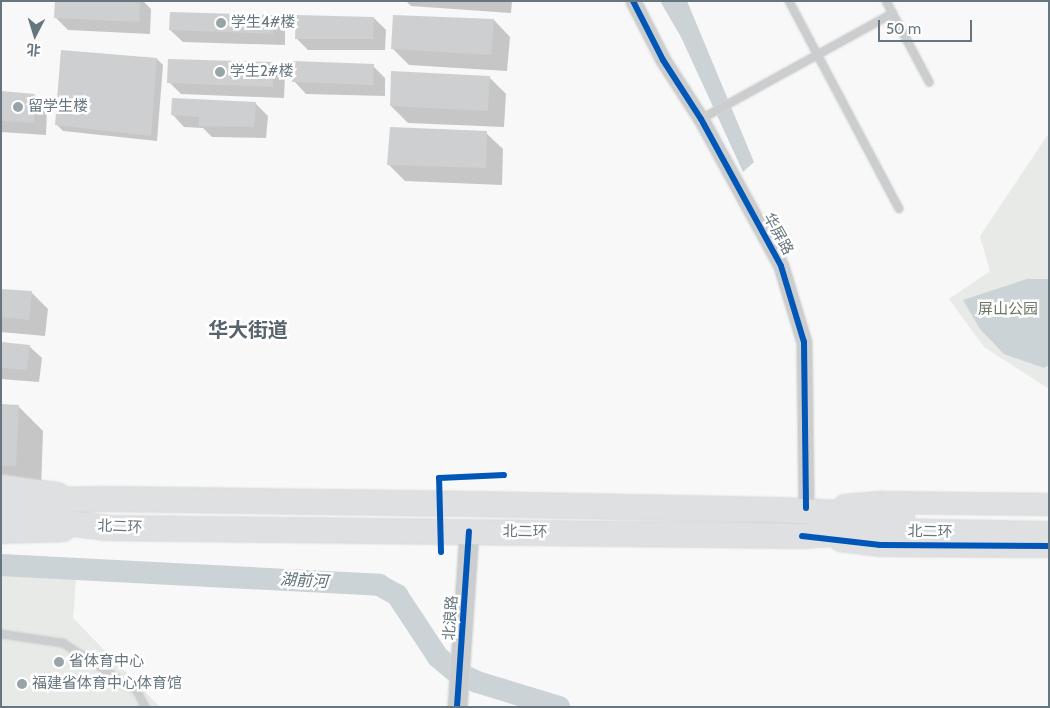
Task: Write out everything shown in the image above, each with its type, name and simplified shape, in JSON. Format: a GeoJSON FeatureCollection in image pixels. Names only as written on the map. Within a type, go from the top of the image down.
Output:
{"type":"FeatureCollection","features":[{"type":"Feature","properties":{"kind":"highway","name":"北二环"},"geometry":{"type":"LineString","coordinates":[[1,519],[35,510],[107,499],[778,510],[880,523],[1049,534]]}},
{"type":"Feature","properties":{"kind":"highway","name":"北二环"},"geometry":{"type":"LineString","coordinates":[[1,501],[107,528],[802,536],[880,523],[1049,519]]}},
{"type":"Feature","properties":{"kind":"main road"},"geometry":{"type":"LineString","coordinates":[[1,485],[107,499]]}},
{"type":"Feature","properties":{"kind":"main road"},"geometry":{"type":"LineString","coordinates":[[778,510],[882,502],[1049,504]]}},
{"type":"Feature","properties":{"kind":"main road"},"geometry":{"type":"LineString","coordinates":[[1,532],[107,528]]}},
{"type":"Feature","properties":{"kind":"main road"},"geometry":{"type":"LineString","coordinates":[[802,536],[880,545],[1049,546]]}},
{"type":"Feature","properties":{"kind":"street","name":"华屏路"},"geometry":{"type":"LineString","coordinates":[[633,1],[663,60],[707,116],[782,266],[804,342],[806,508]]}},
{"type":"Feature","properties":{"kind":"street","name":"北浪路"},"geometry":{"type":"LineString","coordinates":[[457,700],[469,532]]}},
{"type":"Feature","properties":{"kind":"lane"},"geometry":{"type":"LineString","coordinates":[[789,1],[899,209]]}},
{"type":"Feature","properties":{"kind":"lane"},"geometry":{"type":"LineString","coordinates":[[886,1],[929,82]]}},
{"type":"Feature","properties":{"kind":"lane"},"geometry":{"type":"LineString","coordinates":[[707,116],[893,13]]}},
{"type":"Feature","properties":{"kind":"lane"},"geometry":{"type":"LineString","coordinates":[[1,634],[63,643],[137,691],[145,707]]}},
{"type":"Feature","properties":{"kind":"green space","name":"屏山公园"},"geometry":{"type":"Polygon","coordinates":[[[1049,133],[1049,389],[984,347],[949,299],[990,271],[980,236],[1049,133]]]}},
{"type":"Feature","properties":{"kind":"green space","name":"省体育中心"},"geometry":{"type":"Polygon","coordinates":[[[1,573],[76,579],[73,618],[160,707],[1,707],[1,573]]]}},
{"type":"Feature","properties":{"kind":"shaded area"},"geometry":{"type":"Polygon","coordinates":[[[660,1],[687,1],[754,162],[743,172],[681,37],[660,1]]]}},
{"type":"Feature","properties":{"kind":"shaded area"},"geometry":{"type":"Polygon","coordinates":[[[1027,279],[1049,279],[1049,365],[1044,368],[1004,354],[980,329],[963,300],[1027,279]]]}},
{"type":"Feature","properties":{"kind":"building"},"geometry":{"type":"Polygon","coordinates":[[[55,1],[140,1],[139,22],[54,18],[55,1]]]}},
{"type":"Feature","properties":{"kind":"building","name":"学生4#楼"},"geometry":{"type":"Polygon","coordinates":[[[170,12],[274,15],[273,34],[169,30],[170,12]]]}},
{"type":"Feature","properties":{"kind":"building"},"geometry":{"type":"Polygon","coordinates":[[[296,15],[374,17],[373,39],[295,39],[296,15]]]}},
{"type":"Feature","properties":{"kind":"building"},"geometry":{"type":"Polygon","coordinates":[[[393,15],[494,19],[491,55],[391,49],[393,15]]]}},
{"type":"Feature","properties":{"kind":"building"},"geometry":{"type":"Polygon","coordinates":[[[61,50],[157,58],[151,136],[55,125],[61,50]]]}},
{"type":"Feature","properties":{"kind":"building","name":"学生2#楼"},"geometry":{"type":"Polygon","coordinates":[[[168,59],[273,62],[273,87],[167,83],[168,59]]]}},
{"type":"Feature","properties":{"kind":"building"},"geometry":{"type":"Polygon","coordinates":[[[293,61],[374,64],[373,85],[292,82],[293,61]]]}},
{"type":"Feature","properties":{"kind":"building"},"geometry":{"type":"Polygon","coordinates":[[[391,71],[490,76],[488,111],[390,106],[391,71]]]}},
{"type":"Feature","properties":{"kind":"building","name":"留学生楼"},"geometry":{"type":"Polygon","coordinates":[[[1,91],[35,94],[34,123],[1,121],[1,91]]]}},
{"type":"Feature","properties":{"kind":"building"},"geometry":{"type":"Polygon","coordinates":[[[172,98],[256,102],[254,127],[199,126],[199,117],[171,115],[172,98]]]}},
{"type":"Feature","properties":{"kind":"building"},"geometry":{"type":"Polygon","coordinates":[[[390,127],[487,131],[486,168],[387,165],[390,127]]]}},
{"type":"Feature","properties":{"kind":"building"},"geometry":{"type":"Polygon","coordinates":[[[1,289],[32,291],[29,320],[1,317],[1,289]]]}},
{"type":"Feature","properties":{"kind":"building"},"geometry":{"type":"Polygon","coordinates":[[[1,342],[30,345],[27,370],[1,368],[1,342]]]}},
{"type":"Feature","properties":{"kind":"building"},"geometry":{"type":"Polygon","coordinates":[[[1,404],[19,405],[16,466],[1,466],[1,404]]]}},
{"type":"Feature","properties":{"kind":"waterway","name":"湖前河"},"geometry":{"type":"LineString","coordinates":[[1,565],[379,585],[397,595],[438,657],[456,672],[477,682],[559,707]]}},
{"type":"Feature","properties":{"kind":"cycle path"},"geometry":{"type":"LineString","coordinates":[[633,1],[663,60],[701,119],[781,266],[804,342],[806,508]]}},
{"type":"Feature","properties":{"kind":"cycle path"},"geometry":{"type":"LineString","coordinates":[[441,552],[439,478],[504,475]]}},
{"type":"Feature","properties":{"kind":"cycle path"},"geometry":{"type":"LineString","coordinates":[[457,707],[469,531]]}},
{"type":"Feature","properties":{"kind":"cycle path"},"geometry":{"type":"LineString","coordinates":[[802,536],[880,545],[1049,546]]}},
{"type":"Feature","properties":{"kind":"place","name":"学生4#楼"},"geometry":{"type":"Point","coordinates":[221,23]}},
{"type":"Feature","properties":{"kind":"place","name":"学生2#楼"},"geometry":{"type":"Point","coordinates":[220,72]}},
{"type":"Feature","properties":{"kind":"place","name":"留学生楼"},"geometry":{"type":"Point","coordinates":[18,107]}},
{"type":"Feature","properties":{"kind":"place","name":"省体育中心"},"geometry":{"type":"Point","coordinates":[59,662]}},
{"type":"Feature","properties":{"kind":"place","name":"福建省体育中心体育馆"},"geometry":{"type":"Point","coordinates":[22,684]}},
{"type":"Feature","properties":{"kind":"district","name":"华大街道"},"geometry":{"type":"Point","coordinates":[248,330]}}]}
